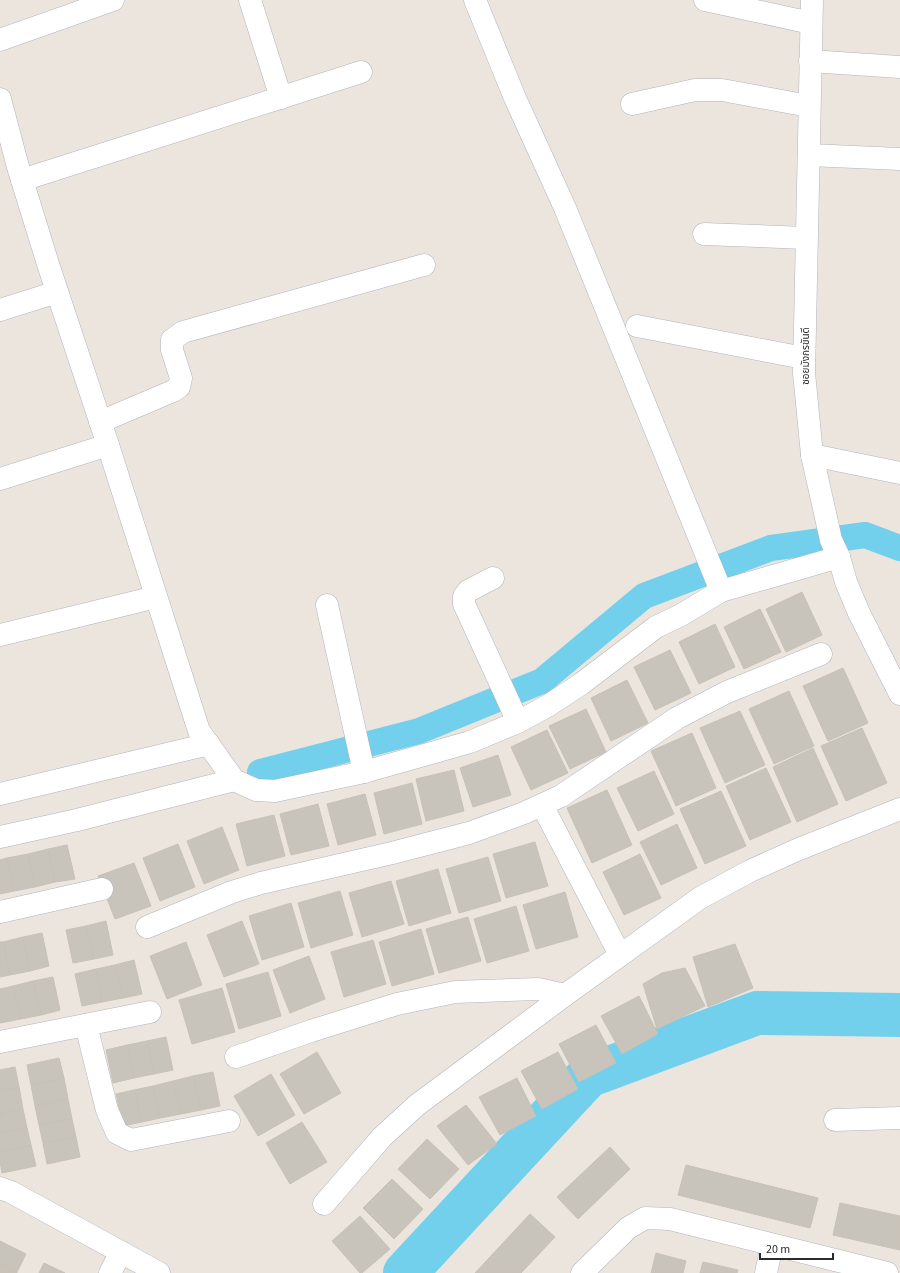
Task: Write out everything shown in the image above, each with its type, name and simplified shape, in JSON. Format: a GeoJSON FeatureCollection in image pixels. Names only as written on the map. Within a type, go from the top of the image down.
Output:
{"type":"FeatureCollection","features":[{"type":"Feature","properties":{"kind":"street"},"geometry":{"type":"LineString","coordinates":[[0,40],[113,0]]}},
{"type":"Feature","properties":{"kind":"street"},"geometry":{"type":"LineString","coordinates":[[250,0],[281,98]]}},
{"type":"Feature","properties":{"kind":"street"},"geometry":{"type":"LineString","coordinates":[[475,0],[515,98],[565,208],[721,591]]}},
{"type":"Feature","properties":{"kind":"street"},"geometry":{"type":"LineString","coordinates":[[704,0],[811,23]]}},
{"type":"Feature","properties":{"kind":"street","name":"ซอยมังกรขันดี"},"geometry":{"type":"LineString","coordinates":[[812,0],[804,358],[804,373],[812,455],[831,540],[839,557],[846,582],[859,613],[900,694]]}},
{"type":"Feature","properties":{"kind":"street"},"geometry":{"type":"LineString","coordinates":[[810,61],[900,66]]}},
{"type":"Feature","properties":{"kind":"street"},"geometry":{"type":"LineString","coordinates":[[22,180],[361,72]]}},
{"type":"Feature","properties":{"kind":"street"},"geometry":{"type":"LineString","coordinates":[[632,104],[695,90],[722,90],[809,106]]}},
{"type":"Feature","properties":{"kind":"street"},"geometry":{"type":"LineString","coordinates":[[0,99],[22,180],[57,292],[108,445],[199,731],[234,780],[256,790],[275,791],[364,772],[470,742],[518,722],[549,705],[581,684],[656,627],[681,615],[721,591],[839,557]]}},
{"type":"Feature","properties":{"kind":"street"},"geometry":{"type":"LineString","coordinates":[[808,155],[900,159]]}},
{"type":"Feature","properties":{"kind":"street"},"geometry":{"type":"LineString","coordinates":[[704,234],[806,238]]}},
{"type":"Feature","properties":{"kind":"street"},"geometry":{"type":"LineString","coordinates":[[100,422],[179,387],[181,378],[172,350],[172,340],[183,332],[424,265]]}},
{"type":"Feature","properties":{"kind":"street"},"geometry":{"type":"LineString","coordinates":[[0,310],[57,292]]}},
{"type":"Feature","properties":{"kind":"street"},"geometry":{"type":"LineString","coordinates":[[637,326],[804,358]]}},
{"type":"Feature","properties":{"kind":"street"},"geometry":{"type":"LineString","coordinates":[[0,480],[108,445]]}},
{"type":"Feature","properties":{"kind":"street"},"geometry":{"type":"LineString","coordinates":[[812,455],[900,473]]}},
{"type":"Feature","properties":{"kind":"street"},"geometry":{"type":"LineString","coordinates":[[493,578],[468,591],[464,596],[464,604],[518,722]]}},
{"type":"Feature","properties":{"kind":"street"},"geometry":{"type":"LineString","coordinates":[[0,635],[156,597]]}},
{"type":"Feature","properties":{"kind":"street"},"geometry":{"type":"LineString","coordinates":[[327,605],[364,772]]}},
{"type":"Feature","properties":{"kind":"street"},"geometry":{"type":"LineString","coordinates":[[147,927],[232,892],[261,883],[392,853],[469,833],[524,813],[562,796],[677,718],[727,692],[821,654]]}},
{"type":"Feature","properties":{"kind":"street"},"geometry":{"type":"LineString","coordinates":[[0,794],[208,744]]}},
{"type":"Feature","properties":{"kind":"street"},"geometry":{"type":"LineString","coordinates":[[0,838],[234,780]]}},
{"type":"Feature","properties":{"kind":"street"},"geometry":{"type":"LineString","coordinates":[[542,805],[620,955]]}},
{"type":"Feature","properties":{"kind":"street"},"geometry":{"type":"LineString","coordinates":[[324,1204],[382,1136],[417,1105],[620,955],[700,898],[750,871],[799,849],[900,809]]}},
{"type":"Feature","properties":{"kind":"street"},"geometry":{"type":"LineString","coordinates":[[0,912],[102,889]]}},
{"type":"Feature","properties":{"kind":"street"},"geometry":{"type":"LineString","coordinates":[[236,1057],[311,1031],[397,1004],[455,992],[538,989],[566,995]]}},
{"type":"Feature","properties":{"kind":"street"},"geometry":{"type":"LineString","coordinates":[[0,1042],[150,1012]]}},
{"type":"Feature","properties":{"kind":"street"},"geometry":{"type":"LineString","coordinates":[[86,1025],[107,1110],[117,1133],[131,1140],[229,1121]]}},
{"type":"Feature","properties":{"kind":"street"},"geometry":{"type":"LineString","coordinates":[[835,1120],[900,1118]]}},
{"type":"Feature","properties":{"kind":"street"},"geometry":{"type":"LineString","coordinates":[[1,1190],[11,1192],[159,1273]]}},
{"type":"Feature","properties":{"kind":"street"},"geometry":{"type":"LineString","coordinates":[[582,1273],[628,1228],[645,1218],[670,1219],[887,1273]]}},
{"type":"Feature","properties":{"kind":"street"},"geometry":{"type":"LineString","coordinates":[[766,1273],[772,1245]]}},
{"type":"Feature","properties":{"kind":"street"},"geometry":{"type":"LineString","coordinates":[[110,1273],[121,1252]]}},
{"type":"Feature","properties":{"kind":"building"},"geometry":{"type":"Polygon","coordinates":[[[802,592],[822,635],[786,652],[766,609],[802,592]]]}},
{"type":"Feature","properties":{"kind":"building"},"geometry":{"type":"Polygon","coordinates":[[[760,609],[781,652],[744,669],[724,627],[760,609]]]}},
{"type":"Feature","properties":{"kind":"building"},"geometry":{"type":"Polygon","coordinates":[[[715,624],[735,667],[699,684],[679,642],[715,624]]]}},
{"type":"Feature","properties":{"kind":"building"},"geometry":{"type":"Polygon","coordinates":[[[670,650],[691,693],[655,710],[634,667],[670,650]]]}},
{"type":"Feature","properties":{"kind":"building"},"geometry":{"type":"Polygon","coordinates":[[[843,668],[868,723],[828,741],[803,686],[843,668]]]}},
{"type":"Feature","properties":{"kind":"building"},"geometry":{"type":"Polygon","coordinates":[[[627,680],[648,723],[611,741],[591,698],[627,680]]]}},
{"type":"Feature","properties":{"kind":"building"},"geometry":{"type":"Polygon","coordinates":[[[789,691],[814,746],[774,764],[749,709],[789,691]]]}},
{"type":"Feature","properties":{"kind":"building"},"geometry":{"type":"Polygon","coordinates":[[[586,709],[606,752],[570,769],[549,726],[586,709]]]}},
{"type":"Feature","properties":{"kind":"building"},"geometry":{"type":"Polygon","coordinates":[[[740,711],[765,765],[725,783],[700,728],[740,711]]]}},
{"type":"Feature","properties":{"kind":"building"},"geometry":{"type":"Polygon","coordinates":[[[862,728],[887,783],[846,801],[821,746],[862,728]]]}},
{"type":"Feature","properties":{"kind":"building"},"geometry":{"type":"Polygon","coordinates":[[[547,730],[568,773],[531,790],[511,747],[547,730]]]}},
{"type":"Feature","properties":{"kind":"building"},"geometry":{"type":"Polygon","coordinates":[[[692,733],[716,788],[676,806],[651,751],[692,733]]]}},
{"type":"Feature","properties":{"kind":"building"},"geometry":{"type":"Polygon","coordinates":[[[813,748],[838,804],[797,822],[773,767],[813,748]]]}},
{"type":"Feature","properties":{"kind":"building"},"geometry":{"type":"Polygon","coordinates":[[[498,755],[511,795],[473,807],[460,768],[498,755]]]}},
{"type":"Feature","properties":{"kind":"building"},"geometry":{"type":"Polygon","coordinates":[[[766,768],[791,822],[750,840],[726,786],[766,768]]]}},
{"type":"Feature","properties":{"kind":"building"},"geometry":{"type":"Polygon","coordinates":[[[454,770],[464,811],[426,821],[416,779],[454,770]]]}},
{"type":"Feature","properties":{"kind":"building"},"geometry":{"type":"Polygon","coordinates":[[[654,771],[674,814],[638,831],[617,788],[654,771]]]}},
{"type":"Feature","properties":{"kind":"building"},"geometry":{"type":"Polygon","coordinates":[[[412,783],[422,824],[384,834],[374,793],[412,783]]]}},
{"type":"Feature","properties":{"kind":"building"},"geometry":{"type":"Polygon","coordinates":[[[607,790],[632,845],[592,863],[567,808],[607,790]]]}},
{"type":"Feature","properties":{"kind":"building"},"geometry":{"type":"Polygon","coordinates":[[[721,791],[746,846],[705,864],[680,809],[721,791]]]}},
{"type":"Feature","properties":{"kind":"building"},"geometry":{"type":"Polygon","coordinates":[[[365,794],[376,835],[338,845],[327,804],[365,794]]]}},
{"type":"Feature","properties":{"kind":"building"},"geometry":{"type":"Polygon","coordinates":[[[318,804],[329,846],[291,855],[280,814],[318,804]]]}},
{"type":"Feature","properties":{"kind":"building"},"geometry":{"type":"Polygon","coordinates":[[[274,815],[285,856],[247,866],[236,824],[274,815]]]}},
{"type":"Feature","properties":{"kind":"building"},"geometry":{"type":"Polygon","coordinates":[[[677,824],[697,868],[661,885],[640,842],[677,824]]]}},
{"type":"Feature","properties":{"kind":"building"},"geometry":{"type":"Polygon","coordinates":[[[222,827],[239,870],[204,884],[187,841],[222,827]]]}},
{"type":"Feature","properties":{"kind":"building"},"geometry":{"type":"Polygon","coordinates":[[[535,842],[548,886],[506,898],[493,854],[535,842]]]}},
{"type":"Feature","properties":{"kind":"building"},"geometry":{"type":"Polygon","coordinates":[[[178,844],[195,887],[160,901],[143,858],[178,844]]]}},
{"type":"Feature","properties":{"kind":"building"},"geometry":{"type":"Polygon","coordinates":[[[67,845],[75,879],[55,882],[48,849],[67,845]]]}},
{"type":"Feature","properties":{"kind":"building"},"geometry":{"type":"Polygon","coordinates":[[[48,849],[55,882],[35,887],[28,854],[48,849]]]}},
{"type":"Feature","properties":{"kind":"building"},"geometry":{"type":"Polygon","coordinates":[[[28,854],[35,887],[14,891],[7,858],[28,854]]]}},
{"type":"Feature","properties":{"kind":"building"},"geometry":{"type":"Polygon","coordinates":[[[640,854],[661,898],[624,915],[603,872],[640,854]]]}},
{"type":"Feature","properties":{"kind":"building"},"geometry":{"type":"Polygon","coordinates":[[[488,857],[501,901],[459,913],[446,869],[488,857]]]}},
{"type":"Feature","properties":{"kind":"building"},"geometry":{"type":"Polygon","coordinates":[[[7,858],[14,891],[0,894],[0,860],[7,858]]]}},
{"type":"Feature","properties":{"kind":"building"},"geometry":{"type":"Polygon","coordinates":[[[134,863],[151,906],[115,919],[98,876],[134,863]]]}},
{"type":"Feature","properties":{"kind":"building"},"geometry":{"type":"Polygon","coordinates":[[[438,869],[451,913],[409,926],[396,881],[438,869]]]}},
{"type":"Feature","properties":{"kind":"building"},"geometry":{"type":"Polygon","coordinates":[[[391,881],[404,924],[362,937],[349,893],[391,881]]]}},
{"type":"Feature","properties":{"kind":"building"},"geometry":{"type":"Polygon","coordinates":[[[340,891],[353,935],[311,948],[298,903],[340,891]]]}},
{"type":"Feature","properties":{"kind":"building"},"geometry":{"type":"Polygon","coordinates":[[[565,892],[578,937],[536,949],[523,905],[565,892]]]}},
{"type":"Feature","properties":{"kind":"building"},"geometry":{"type":"Polygon","coordinates":[[[291,903],[304,947],[262,960],[249,916],[291,903]]]}},
{"type":"Feature","properties":{"kind":"building"},"geometry":{"type":"Polygon","coordinates":[[[516,906],[529,951],[487,963],[474,919],[516,906]]]}},
{"type":"Feature","properties":{"kind":"building"},"geometry":{"type":"Polygon","coordinates":[[[468,917],[481,961],[439,973],[426,929],[468,917]]]}},
{"type":"Feature","properties":{"kind":"building"},"geometry":{"type":"Polygon","coordinates":[[[106,921],[113,955],[94,959],[86,926],[106,921]]]}},
{"type":"Feature","properties":{"kind":"building"},"geometry":{"type":"Polygon","coordinates":[[[242,921],[259,964],[224,977],[207,935],[242,921]]]}},
{"type":"Feature","properties":{"kind":"building"},"geometry":{"type":"Polygon","coordinates":[[[86,926],[94,959],[73,963],[66,930],[86,926]]]}},
{"type":"Feature","properties":{"kind":"building"},"geometry":{"type":"Polygon","coordinates":[[[421,929],[434,974],[392,986],[379,942],[421,929]]]}},
{"type":"Feature","properties":{"kind":"building"},"geometry":{"type":"Polygon","coordinates":[[[42,933],[49,966],[30,971],[23,937],[42,933]]]}},
{"type":"Feature","properties":{"kind":"building"},"geometry":{"type":"Polygon","coordinates":[[[23,937],[30,971],[10,975],[3,942],[23,937]]]}},
{"type":"Feature","properties":{"kind":"building"},"geometry":{"type":"Polygon","coordinates":[[[373,940],[386,984],[344,997],[331,952],[373,940]]]}},
{"type":"Feature","properties":{"kind":"building"},"geometry":{"type":"Polygon","coordinates":[[[0,942],[3,942],[10,975],[0,977],[0,942]]]}},
{"type":"Feature","properties":{"kind":"building"},"geometry":{"type":"Polygon","coordinates":[[[186,942],[202,985],[167,999],[150,956],[186,942]]]}},
{"type":"Feature","properties":{"kind":"building"},"geometry":{"type":"Polygon","coordinates":[[[735,944],[753,988],[708,1007],[693,957],[735,944]]]}},
{"type":"Feature","properties":{"kind":"building"},"geometry":{"type":"Polygon","coordinates":[[[309,956],[325,999],[290,1013],[273,970],[309,956]]]}},
{"type":"Feature","properties":{"kind":"building"},"geometry":{"type":"Polygon","coordinates":[[[134,960],[142,994],[123,998],[115,965],[134,960]]]}},
{"type":"Feature","properties":{"kind":"building"},"geometry":{"type":"Polygon","coordinates":[[[115,965],[123,998],[102,1002],[96,969],[115,965]]]}},
{"type":"Feature","properties":{"kind":"building"},"geometry":{"type":"Polygon","coordinates":[[[685,968],[705,1006],[657,1029],[643,984],[662,973],[685,968]]]}},
{"type":"Feature","properties":{"kind":"building"},"geometry":{"type":"Polygon","coordinates":[[[96,969],[102,1002],[82,1006],[75,974],[96,969]]]}},
{"type":"Feature","properties":{"kind":"building"},"geometry":{"type":"Polygon","coordinates":[[[268,972],[281,1016],[239,1029],[226,984],[268,972]]]}},
{"type":"Feature","properties":{"kind":"building"},"geometry":{"type":"Polygon","coordinates":[[[53,977],[60,1010],[41,1015],[33,981],[53,977]]]}},
{"type":"Feature","properties":{"kind":"building"},"geometry":{"type":"Polygon","coordinates":[[[33,981],[41,1015],[21,1019],[13,986],[33,981]]]}},
{"type":"Feature","properties":{"kind":"building"},"geometry":{"type":"Polygon","coordinates":[[[13,986],[21,1019],[0,1023],[0,989],[13,986]]]}},
{"type":"Feature","properties":{"kind":"building"},"geometry":{"type":"Polygon","coordinates":[[[222,988],[235,1032],[192,1044],[179,1000],[222,988]]]}},
{"type":"Feature","properties":{"kind":"building"},"geometry":{"type":"Polygon","coordinates":[[[639,996],[658,1034],[622,1054],[601,1016],[639,996]]]}},
{"type":"Feature","properties":{"kind":"building"},"geometry":{"type":"Polygon","coordinates":[[[596,1025],[616,1063],[579,1082],[559,1044],[596,1025]]]}},
{"type":"Feature","properties":{"kind":"building"},"geometry":{"type":"Polygon","coordinates":[[[166,1037],[173,1070],[154,1074],[147,1041],[166,1037]]]}},
{"type":"Feature","properties":{"kind":"building"},"geometry":{"type":"Polygon","coordinates":[[[147,1041],[154,1074],[134,1078],[127,1045],[147,1041]]]}},
{"type":"Feature","properties":{"kind":"building"},"geometry":{"type":"Polygon","coordinates":[[[127,1045],[134,1078],[113,1083],[106,1050],[127,1045]]]}},
{"type":"Feature","properties":{"kind":"building"},"geometry":{"type":"Polygon","coordinates":[[[317,1052],[341,1093],[304,1114],[280,1074],[317,1052]]]}},
{"type":"Feature","properties":{"kind":"building"},"geometry":{"type":"Polygon","coordinates":[[[558,1052],[578,1089],[542,1109],[521,1071],[558,1052]]]}},
{"type":"Feature","properties":{"kind":"building"},"geometry":{"type":"Polygon","coordinates":[[[59,1058],[64,1078],[31,1085],[27,1065],[59,1058]]]}},
{"type":"Feature","properties":{"kind":"building"},"geometry":{"type":"Polygon","coordinates":[[[15,1067],[19,1087],[0,1091],[0,1070],[15,1067]]]}},
{"type":"Feature","properties":{"kind":"building"},"geometry":{"type":"Polygon","coordinates":[[[213,1072],[220,1106],[201,1110],[193,1076],[213,1072]]]}},
{"type":"Feature","properties":{"kind":"building"},"geometry":{"type":"Polygon","coordinates":[[[271,1074],[295,1115],[258,1136],[234,1096],[271,1074]]]}},
{"type":"Feature","properties":{"kind":"building"},"geometry":{"type":"Polygon","coordinates":[[[193,1076],[201,1110],[181,1114],[173,1081],[193,1076]]]}},
{"type":"Feature","properties":{"kind":"building"},"geometry":{"type":"Polygon","coordinates":[[[64,1078],[68,1099],[35,1106],[31,1085],[64,1078]]]}},
{"type":"Feature","properties":{"kind":"building"},"geometry":{"type":"Polygon","coordinates":[[[517,1078],[536,1116],[500,1135],[479,1097],[517,1078]]]}},
{"type":"Feature","properties":{"kind":"building"},"geometry":{"type":"Polygon","coordinates":[[[173,1081],[181,1114],[160,1118],[153,1086],[173,1081]]]}},
{"type":"Feature","properties":{"kind":"building"},"geometry":{"type":"Polygon","coordinates":[[[153,1086],[160,1118],[142,1122],[134,1090],[153,1086]]]}},
{"type":"Feature","properties":{"kind":"building"},"geometry":{"type":"Polygon","coordinates":[[[19,1087],[23,1109],[0,1113],[0,1091],[19,1087]]]}},
{"type":"Feature","properties":{"kind":"building"},"geometry":{"type":"Polygon","coordinates":[[[134,1090],[142,1122],[123,1126],[116,1094],[134,1090]]]}},
{"type":"Feature","properties":{"kind":"building"},"geometry":{"type":"Polygon","coordinates":[[[68,1099],[72,1119],[39,1125],[35,1106],[68,1099]]]}},
{"type":"Feature","properties":{"kind":"building"},"geometry":{"type":"Polygon","coordinates":[[[466,1105],[497,1144],[468,1165],[437,1126],[466,1105]]]}},
{"type":"Feature","properties":{"kind":"building"},"geometry":{"type":"Polygon","coordinates":[[[23,1109],[27,1128],[0,1133],[0,1113],[23,1109]]]}},
{"type":"Feature","properties":{"kind":"building"},"geometry":{"type":"Polygon","coordinates":[[[72,1119],[76,1137],[43,1143],[39,1125],[72,1119]]]}},
{"type":"Feature","properties":{"kind":"building"},"geometry":{"type":"Polygon","coordinates":[[[302,1122],[327,1162],[290,1184],[266,1143],[302,1122]]]}},
{"type":"Feature","properties":{"kind":"building"},"geometry":{"type":"Polygon","coordinates":[[[27,1128],[31,1145],[0,1152],[0,1133],[27,1128]]]}},
{"type":"Feature","properties":{"kind":"building"},"geometry":{"type":"Polygon","coordinates":[[[76,1137],[80,1157],[47,1164],[43,1143],[76,1137]]]}},
{"type":"Feature","properties":{"kind":"building"},"geometry":{"type":"Polygon","coordinates":[[[427,1139],[459,1169],[430,1199],[398,1169],[427,1139]]]}},
{"type":"Feature","properties":{"kind":"building"},"geometry":{"type":"Polygon","coordinates":[[[31,1145],[36,1166],[2,1173],[0,1152],[31,1145]]]}},
{"type":"Feature","properties":{"kind":"building"},"geometry":{"type":"Polygon","coordinates":[[[610,1147],[630,1169],[578,1219],[557,1197],[610,1147]]]}},
{"type":"Feature","properties":{"kind":"building"},"geometry":{"type":"Polygon","coordinates":[[[686,1165],[818,1198],[810,1228],[678,1195],[686,1165]]]}},
{"type":"Feature","properties":{"kind":"building"},"geometry":{"type":"Polygon","coordinates":[[[392,1179],[423,1209],[394,1239],[363,1208],[392,1179]]]}},
{"type":"Feature","properties":{"kind":"building"},"geometry":{"type":"Polygon","coordinates":[[[840,1203],[900,1216],[900,1250],[833,1235],[840,1203]]]}},
{"type":"Feature","properties":{"kind":"building"},"geometry":{"type":"Polygon","coordinates":[[[530,1214],[555,1237],[521,1273],[475,1273],[530,1214]]]}},
{"type":"Feature","properties":{"kind":"building"},"geometry":{"type":"Polygon","coordinates":[[[360,1216],[390,1249],[362,1273],[360,1273],[332,1241],[360,1216]]]}},
{"type":"Feature","properties":{"kind":"building"},"geometry":{"type":"Polygon","coordinates":[[[0,1241],[26,1254],[17,1272],[0,1264],[0,1241]]]}},
{"type":"Feature","properties":{"kind":"building"},"geometry":{"type":"Polygon","coordinates":[[[656,1253],[686,1261],[683,1273],[651,1273],[656,1253]]]}},
{"type":"Feature","properties":{"kind":"building"},"geometry":{"type":"Polygon","coordinates":[[[703,1262],[738,1270],[737,1273],[700,1273],[703,1262]]]}},
{"type":"Feature","properties":{"kind":"building"},"geometry":{"type":"Polygon","coordinates":[[[44,1263],[65,1273],[39,1273],[44,1263]]]}},
{"type":"Feature","properties":{"kind":"building"},"geometry":{"type":"Polygon","coordinates":[[[0,1264],[17,1272],[17,1273],[0,1273],[0,1264]]]}},
{"type":"Feature","properties":{"kind":"waterway"},"geometry":{"type":"LineString","coordinates":[[260,772],[419,731],[542,681],[644,596],[771,548],[865,535],[900,548]]}},
{"type":"Feature","properties":{"kind":"waterway"},"geometry":{"type":"LineString","coordinates":[[405,1273],[588,1076],[757,1013],[900,1015]]}}]}
